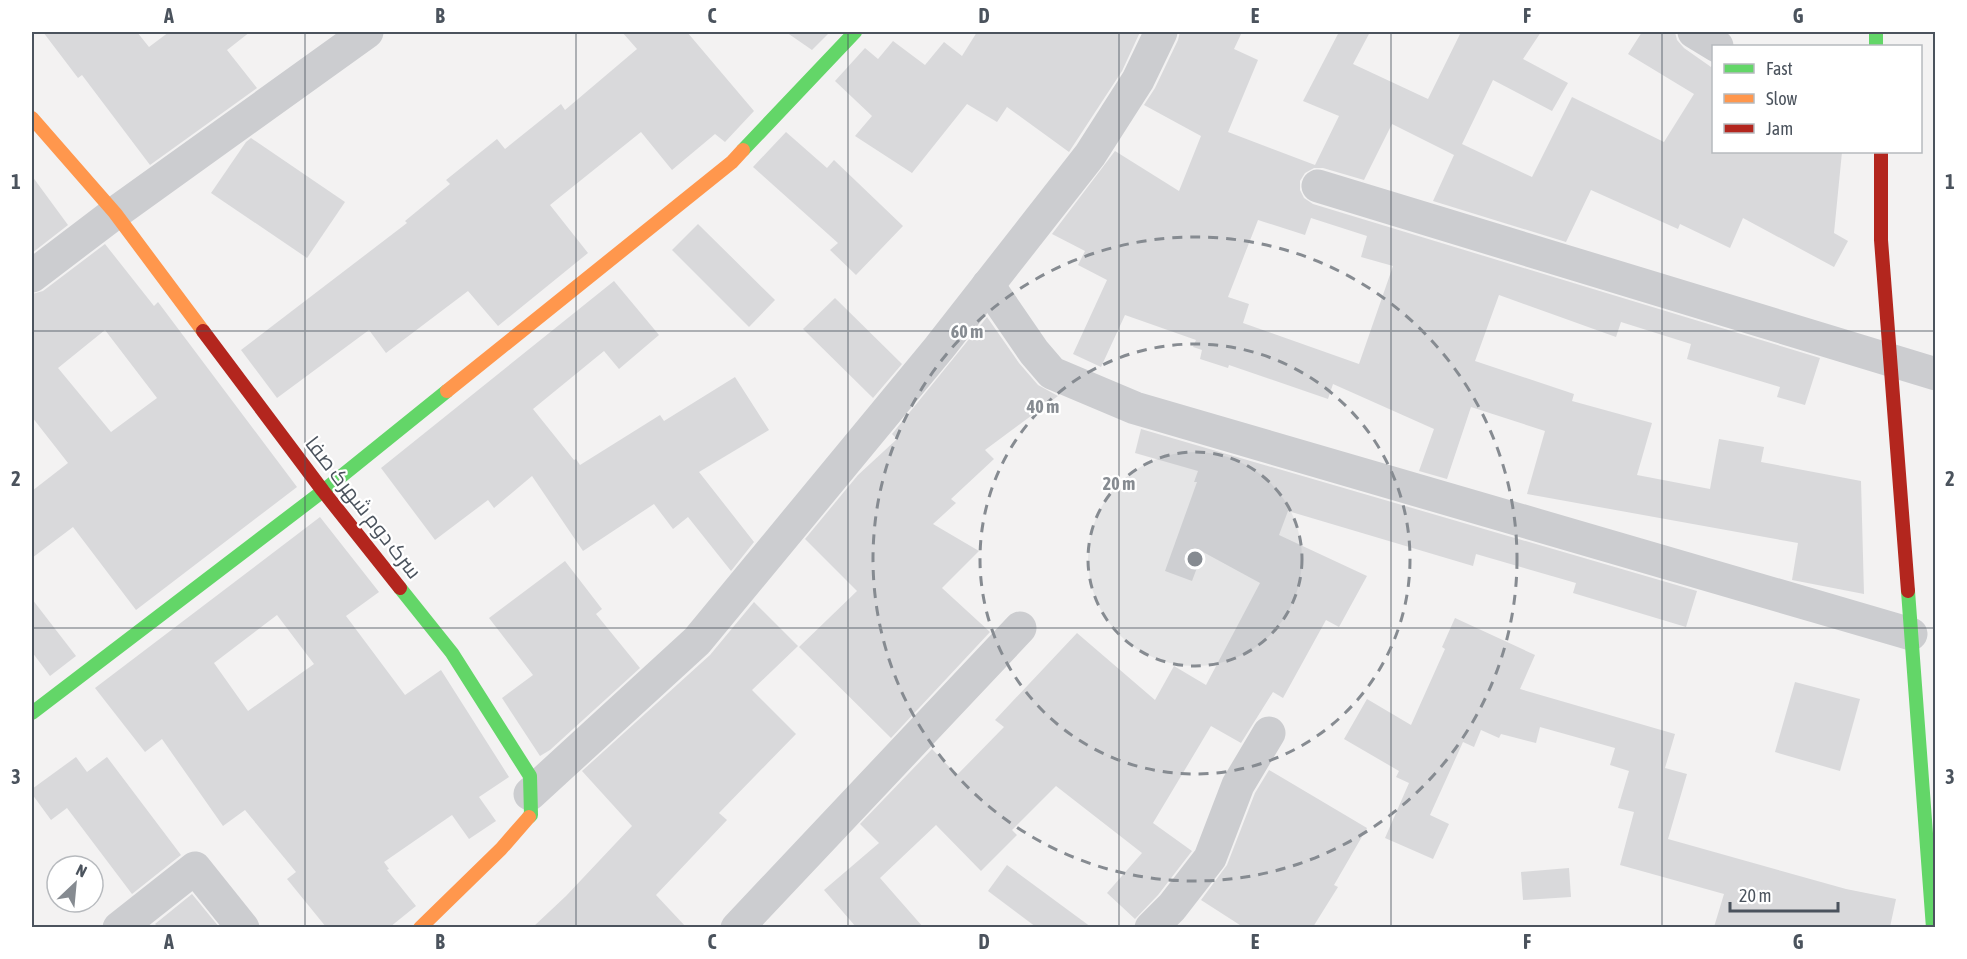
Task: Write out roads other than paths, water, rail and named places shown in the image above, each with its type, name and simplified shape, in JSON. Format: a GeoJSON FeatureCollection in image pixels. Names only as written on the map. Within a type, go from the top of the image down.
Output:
{"type":"FeatureCollection","features":[{"type":"Feature","properties":{"kind":"street"},"geometry":{"type":"LineString","coordinates":[[32,276],[115,213],[367,32]]}},
{"type":"Feature","properties":{"kind":"street"},"geometry":{"type":"LineString","coordinates":[[32,713],[322,491],[732,162],[855,32]]}},
{"type":"Feature","properties":{"kind":"street"},"geometry":{"type":"LineString","coordinates":[[530,794],[697,641],[988,285],[1090,155],[1138,80],[1161,32]]}},
{"type":"Feature","properties":{"kind":"street"},"geometry":{"type":"LineString","coordinates":[[1694,32],[1715,45]]}},
{"type":"Feature","properties":{"kind":"street","name":"سرک دوم شهرک صفا"},"geometry":{"type":"LineString","coordinates":[[32,118],[115,213],[322,491],[452,653],[530,776],[531,815],[501,849],[420,927]]}},
{"type":"Feature","properties":{"kind":"street"},"geometry":{"type":"LineString","coordinates":[[1881,153],[1881,240],[1934,927]]}},
{"type":"Feature","properties":{"kind":"street"},"geometry":{"type":"LineString","coordinates":[[1318,186],[1935,374]]}},
{"type":"Feature","properties":{"kind":"street"},"geometry":{"type":"LineString","coordinates":[[988,285],[1034,352],[1052,373],[1135,408],[1911,634]]}},
{"type":"Feature","properties":{"kind":"street"},"geometry":{"type":"LineString","coordinates":[[737,927],[1020,628]]}},
{"type":"Feature","properties":{"kind":"street"},"geometry":{"type":"LineString","coordinates":[[1151,927],[1172,907],[1210,858],[1238,785],[1269,733]]}},
{"type":"Feature","properties":{"kind":"street"},"geometry":{"type":"LineString","coordinates":[[119,927],[195,868],[243,927]]}}]}
